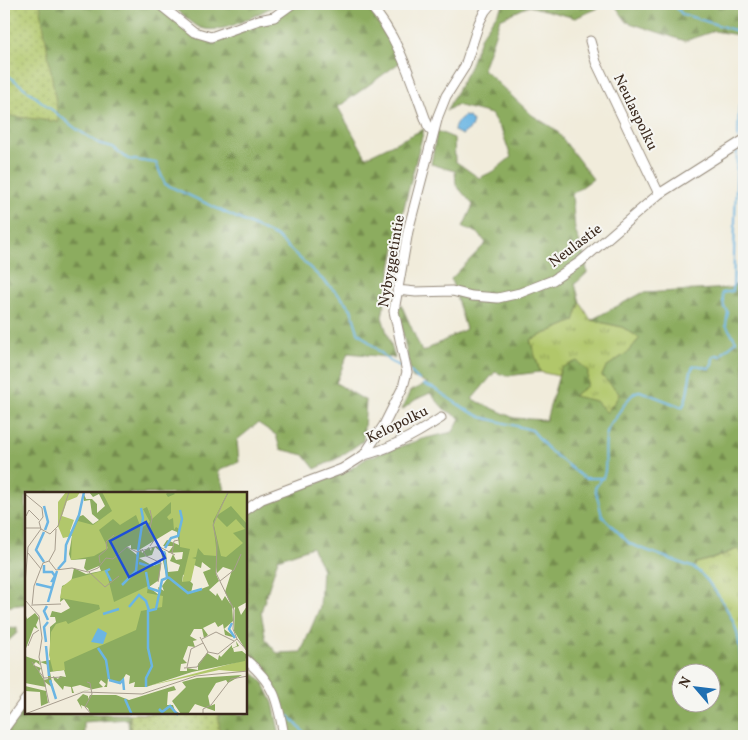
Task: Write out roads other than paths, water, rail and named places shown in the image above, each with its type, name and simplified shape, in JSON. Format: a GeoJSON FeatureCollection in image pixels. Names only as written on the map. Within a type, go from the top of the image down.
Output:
{"type":"FeatureCollection","features":[{"type":"Feature","properties":{"kind":"street"},"geometry":{"type":"LineString","coordinates":[[159,4],[194,32],[211,37],[259,20],[274,17],[292,4]]}},
{"type":"Feature","properties":{"kind":"street"},"geometry":{"type":"LineString","coordinates":[[369,4],[392,37],[410,75],[428,126],[433,132]]}},
{"type":"Feature","properties":{"kind":"street","name":"Nybyggetintie"},"geometry":{"type":"LineString","coordinates":[[248,509],[262,499],[342,469],[364,455],[384,425],[403,387],[407,372],[394,311],[408,231],[433,132],[446,96],[464,66],[486,6]]}},
{"type":"Feature","properties":{"kind":"street","name":"Neulaspolku"},"geometry":{"type":"LineString","coordinates":[[590,41],[596,62],[652,175],[659,194]]}},
{"type":"Feature","properties":{"kind":"street","name":"Neulastie"},"geometry":{"type":"LineString","coordinates":[[397,290],[416,292],[452,291],[472,296],[498,298],[520,293],[553,280],[569,270],[659,194],[743,141]]}},
{"type":"Feature","properties":{"kind":"street","name":"Kelopolku"},"geometry":{"type":"LineString","coordinates":[[364,455],[376,452],[420,431],[441,418]]}},
{"type":"Feature","properties":{"kind":"street"},"geometry":{"type":"LineString","coordinates":[[248,662],[266,679],[272,688],[278,702],[284,736]]}},
{"type":"Feature","properties":{"kind":"street"},"geometry":{"type":"LineString","coordinates":[[4,729],[25,700]]}},
{"type":"Feature","properties":{"kind":"water"},"geometry":{"type":"Polygon","coordinates":[[[464,116],[469,117],[473,122],[471,128],[462,135],[454,131],[454,128],[457,122],[464,116]]]}},
{"type":"Feature","properties":{"kind":"waterway"},"geometry":{"type":"LineString","coordinates":[[673,4],[682,14],[744,33]]}},
{"type":"Feature","properties":{"kind":"waterway"},"geometry":{"type":"LineString","coordinates":[[4,72],[75,128],[98,143],[113,147],[128,159],[156,163],[165,184],[277,237],[340,296],[351,309],[358,332],[391,362],[402,367]]}},
{"type":"Feature","properties":{"kind":"waterway"},"geometry":{"type":"LineString","coordinates":[[738,139],[739,106],[744,103]]}},
{"type":"Feature","properties":{"kind":"waterway"},"geometry":{"type":"LineString","coordinates":[[737,149],[733,291],[722,293],[724,307],[728,312],[726,325],[736,341],[721,356],[713,357],[712,365],[709,368],[697,365],[692,368],[685,403],[682,407],[640,391],[631,396],[608,428],[606,435],[605,471],[595,488],[602,516],[630,544],[694,568],[714,590],[736,629],[744,688]]}},
{"type":"Feature","properties":{"kind":"waterway"},"geometry":{"type":"LineString","coordinates":[[411,372],[419,380]]}},
{"type":"Feature","properties":{"kind":"waterway"},"geometry":{"type":"LineString","coordinates":[[423,384],[435,389],[481,417],[532,430],[550,451],[580,475],[585,478],[603,478]]}},
{"type":"Feature","properties":{"kind":"waterway"},"geometry":{"type":"LineString","coordinates":[[289,716],[307,736]]}}]}
